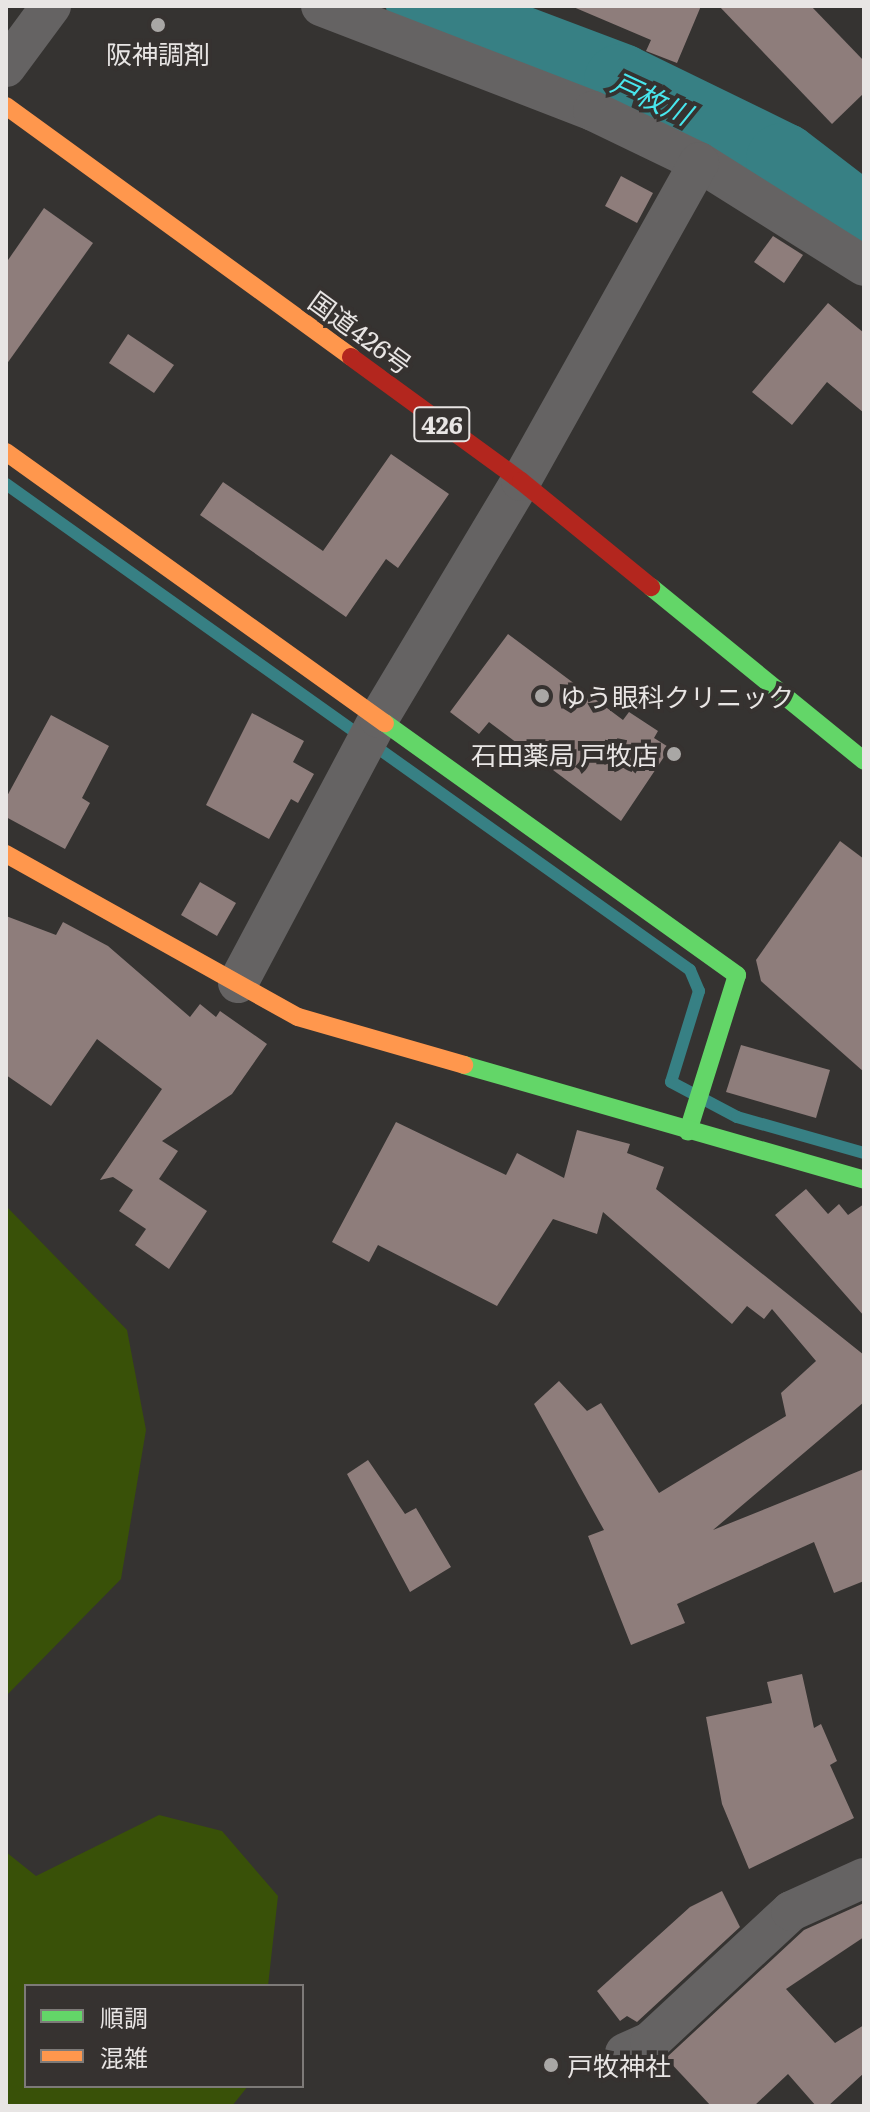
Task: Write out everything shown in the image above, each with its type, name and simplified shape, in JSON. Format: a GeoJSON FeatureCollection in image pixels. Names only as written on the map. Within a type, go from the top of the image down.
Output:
{"type":"FeatureCollection","features":[{"type":"Feature","properties":{"kind":"main road","name":"国道426号"},"geometry":{"type":"LineString","coordinates":[[6,106],[521,481],[864,761]]}},
{"type":"Feature","properties":{"kind":"main road"},"geometry":{"type":"LineString","coordinates":[[6,452],[737,975],[688,1131]]}},
{"type":"Feature","properties":{"kind":"main road"},"geometry":{"type":"LineString","coordinates":[[6,854],[298,1017],[864,1180]]}},
{"type":"Feature","properties":{"kind":"street"},"geometry":{"type":"LineString","coordinates":[[6,67],[51,6]]}},
{"type":"Feature","properties":{"kind":"street"},"geometry":{"type":"LineString","coordinates":[[321,6],[593,111],[699,162],[864,266]]}},
{"type":"Feature","properties":{"kind":"street"},"geometry":{"type":"LineString","coordinates":[[238,983],[379,718],[521,481],[699,162]]}},
{"type":"Feature","properties":{"kind":"street"},"geometry":{"type":"LineString","coordinates":[[625,2053],[650,2042],[791,1911],[864,1878]]}},
{"type":"Feature","properties":{"kind":"green space"},"geometry":{"type":"Polygon","coordinates":[[[6,1206],[127,1330],[146,1430],[121,1579],[6,1696],[6,1206]]]}},
{"type":"Feature","properties":{"kind":"green space"},"geometry":{"type":"Polygon","coordinates":[[[159,1815],[222,1831],[278,1896],[268,1984],[24,1984],[24,2088],[246,2088],[232,2106],[6,2106],[6,1852],[36,1876],[159,1815]]]}},
{"type":"Feature","properties":{"kind":"building"},"geometry":{"type":"Polygon","coordinates":[[[571,6],[701,6],[677,63],[646,51],[651,40],[571,6]]]}},
{"type":"Feature","properties":{"kind":"building"},"geometry":{"type":"Polygon","coordinates":[[[719,6],[811,6],[864,61],[864,93],[832,124],[719,6]]]}},
{"type":"Feature","properties":{"kind":"building"},"geometry":{"type":"Polygon","coordinates":[[[621,176],[653,193],[637,223],[605,206],[621,176]]]}},
{"type":"Feature","properties":{"kind":"building"},"geometry":{"type":"Polygon","coordinates":[[[44,208],[93,243],[6,365],[6,263],[44,208]]]}},
{"type":"Feature","properties":{"kind":"building"},"geometry":{"type":"Polygon","coordinates":[[[773,236],[803,255],[784,283],[754,262],[773,236]]]}},
{"type":"Feature","properties":{"kind":"building"},"geometry":{"type":"Polygon","coordinates":[[[828,303],[864,333],[864,413],[827,382],[792,425],[752,392],[828,303]]]}},
{"type":"Feature","properties":{"kind":"building"},"geometry":{"type":"Polygon","coordinates":[[[128,334],[174,365],[154,393],[109,363],[128,334]]]}},
{"type":"Feature","properties":{"kind":"building"},"geometry":{"type":"Polygon","coordinates":[[[391,454],[449,494],[398,568],[386,559],[346,617],[200,515],[223,482],[323,551],[391,454]]]}},
{"type":"Feature","properties":{"kind":"building"},"geometry":{"type":"Polygon","coordinates":[[[508,634],[623,720],[629,712],[658,731],[654,738],[670,748],[621,821],[489,722],[479,734],[450,712],[508,634]]]}},
{"type":"Feature","properties":{"kind":"building"},"geometry":{"type":"Polygon","coordinates":[[[252,713],[304,741],[293,762],[314,774],[298,803],[291,799],[269,839],[206,805],[252,713]]]}},
{"type":"Feature","properties":{"kind":"building"},"geometry":{"type":"Polygon","coordinates":[[[51,715],[109,746],[82,798],[90,803],[65,849],[6,817],[6,798],[51,715]]]}},
{"type":"Feature","properties":{"kind":"building"},"geometry":{"type":"Polygon","coordinates":[[[840,841],[864,859],[864,1072],[761,981],[756,960],[840,841]]]}},
{"type":"Feature","properties":{"kind":"building"},"geometry":{"type":"Polygon","coordinates":[[[200,882],[236,903],[217,936],[181,915],[200,882]]]}},
{"type":"Feature","properties":{"kind":"building"},"geometry":{"type":"Polygon","coordinates":[[[6,916],[56,935],[63,922],[108,946],[190,1017],[200,1004],[216,1017],[220,1011],[267,1044],[232,1094],[162,1141],[178,1151],[159,1179],[207,1211],[169,1269],[135,1245],[146,1229],[119,1211],[133,1190],[113,1177],[100,1180],[162,1089],[97,1039],[51,1106],[6,1075],[6,916]]]}},
{"type":"Feature","properties":{"kind":"building"},"geometry":{"type":"Polygon","coordinates":[[[741,1045],[830,1070],[816,1118],[726,1092],[741,1045]]]}},
{"type":"Feature","properties":{"kind":"building"},"geometry":{"type":"Polygon","coordinates":[[[396,1122],[506,1175],[517,1153],[564,1178],[577,1130],[630,1144],[627,1153],[664,1167],[656,1189],[864,1355],[864,1402],[713,1530],[864,1469],[864,1581],[834,1593],[814,1542],[677,1604],[685,1623],[631,1645],[588,1536],[604,1530],[534,1404],[559,1381],[587,1411],[601,1403],[659,1493],[786,1416],[781,1393],[816,1361],[772,1309],[764,1319],[747,1306],[732,1324],[603,1212],[597,1234],[553,1219],[497,1306],[378,1245],[369,1262],[332,1242],[396,1122]]]}},
{"type":"Feature","properties":{"kind":"building"},"geometry":{"type":"Polygon","coordinates":[[[806,1189],[828,1214],[839,1204],[848,1215],[864,1204],[864,1316],[775,1215],[806,1189]]]}},
{"type":"Feature","properties":{"kind":"building"},"geometry":{"type":"Polygon","coordinates":[[[368,1460],[405,1514],[416,1508],[451,1567],[410,1592],[347,1474],[368,1460]]]}},
{"type":"Feature","properties":{"kind":"building"},"geometry":{"type":"Polygon","coordinates":[[[802,1674],[814,1728],[821,1724],[837,1761],[830,1765],[854,1818],[749,1869],[722,1804],[706,1717],[772,1703],[767,1682],[802,1674]]]}},
{"type":"Feature","properties":{"kind":"building"},"geometry":{"type":"Polygon","coordinates":[[[722,1891],[740,1927],[637,2022],[627,2016],[620,2021],[597,1991],[690,1907],[722,1891]]]}},
{"type":"Feature","properties":{"kind":"building"},"geometry":{"type":"Polygon","coordinates":[[[864,1903],[864,1937],[786,1989],[835,2043],[864,2025],[864,2073],[828,2106],[816,2106],[788,2074],[754,2106],[711,2106],[666,2058],[804,1930],[864,1903]]]}},
{"type":"Feature","properties":{"kind":"waterway","name":"戸枚川"},"geometry":{"type":"LineString","coordinates":[[423,6],[621,81],[783,160],[864,222]]}},
{"type":"Feature","properties":{"kind":"waterway"},"geometry":{"type":"LineString","coordinates":[[6,484],[690,970],[699,991],[671,1082],[737,1117],[864,1153]]}},
{"type":"Feature","properties":{"kind":"traffic: fast"},"geometry":{"type":"LineString","coordinates":[[651,587],[864,761]]}},
{"type":"Feature","properties":{"kind":"traffic: fast"},"geometry":{"type":"LineString","coordinates":[[385,723],[737,975],[688,1131]]}},
{"type":"Feature","properties":{"kind":"traffic: fast"},"geometry":{"type":"LineString","coordinates":[[464,1065],[864,1180]]}},
{"type":"Feature","properties":{"kind":"traffic: slow"},"geometry":{"type":"LineString","coordinates":[[6,106],[351,357]]}},
{"type":"Feature","properties":{"kind":"traffic: slow"},"geometry":{"type":"LineString","coordinates":[[6,452],[385,723]]}},
{"type":"Feature","properties":{"kind":"traffic: slow"},"geometry":{"type":"LineString","coordinates":[[6,854],[298,1017],[464,1065]]}},
{"type":"Feature","properties":{"kind":"traffic: jam"},"geometry":{"type":"LineString","coordinates":[[351,357],[521,481],[651,587]]}},
{"type":"Feature","properties":{"kind":"place","name":"阪神調剤"},"geometry":{"type":"Point","coordinates":[158,25]}},
{"type":"Feature","properties":{"kind":"place","name":"ゆう眼科クリニック"},"geometry":{"type":"Point","coordinates":[542,696]}},
{"type":"Feature","properties":{"kind":"place","name":"石田薬局 戸牧店"},"geometry":{"type":"Point","coordinates":[674,754]}},
{"type":"Feature","properties":{"kind":"place","name":"戸牧神社"},"geometry":{"type":"Point","coordinates":[551,2065]}}]}
